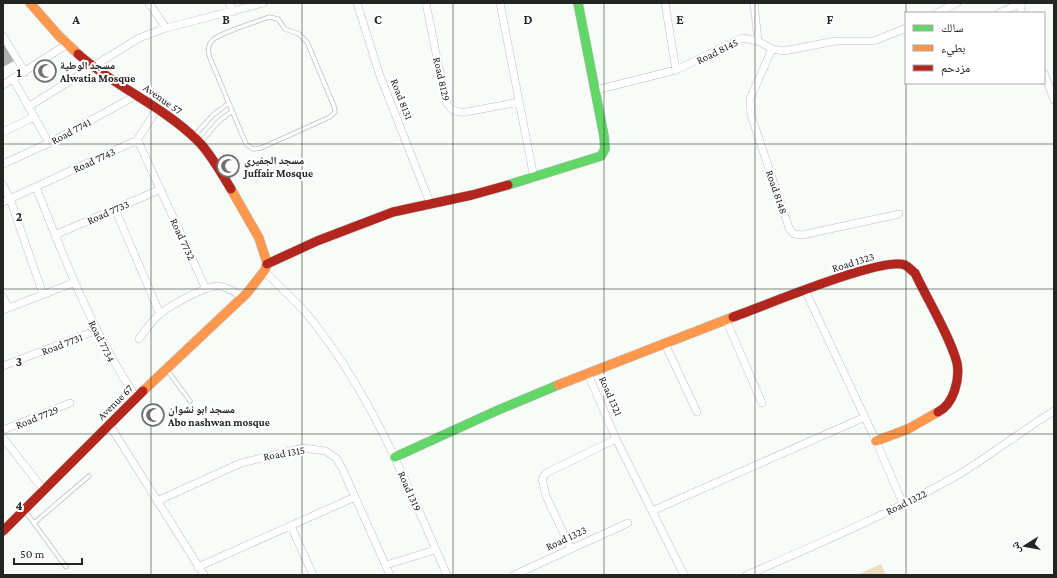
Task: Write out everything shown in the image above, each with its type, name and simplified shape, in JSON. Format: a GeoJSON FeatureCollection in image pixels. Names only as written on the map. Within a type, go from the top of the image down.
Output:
{"type":"FeatureCollection","features":[{"type":"Feature","properties":{"kind":"street","name":"Avenue 57"},"geometry":{"type":"LineString","coordinates":[[30,3],[66,45],[94,68],[137,95],[197,140],[220,169],[258,237]]}},
{"type":"Feature","properties":{"kind":"street"},"geometry":{"type":"LineString","coordinates":[[149,3],[166,28]]}},
{"type":"Feature","properties":{"kind":"street"},"geometry":{"type":"LineString","coordinates":[[229,3],[233,12]]}},
{"type":"Feature","properties":{"kind":"street"},"geometry":{"type":"LineString","coordinates":[[28,107],[94,68],[123,47],[139,38],[166,28],[233,12],[263,3]]}},
{"type":"Feature","properties":{"kind":"street","name":"Road 8131"},"geometry":{"type":"LineString","coordinates":[[357,3],[378,73],[430,203]]}},
{"type":"Feature","properties":{"kind":"street","name":"Road 8129"},"geometry":{"type":"LineString","coordinates":[[426,3],[445,98],[452,110],[466,112],[519,102]]}},
{"type":"Feature","properties":{"kind":"street"},"geometry":{"type":"LineString","coordinates":[[500,3],[534,178]]}},
{"type":"Feature","properties":{"kind":"street"},"geometry":{"type":"LineString","coordinates":[[258,237],[265,250],[266,268],[317,241],[380,217],[430,203],[465,196],[534,178],[597,158],[604,152],[604,136],[578,3]]}},
{"type":"Feature","properties":{"kind":"street"},"geometry":{"type":"LineString","coordinates":[[665,3],[676,70]]}},
{"type":"Feature","properties":{"kind":"street"},"geometry":{"type":"LineString","coordinates":[[754,3],[758,41],[772,49],[784,51],[835,41],[874,41],[905,28]]}},
{"type":"Feature","properties":{"kind":"street"},"geometry":{"type":"LineString","coordinates":[[939,12],[954,4]]}},
{"type":"Feature","properties":{"kind":"street"},"geometry":{"type":"LineString","coordinates":[[1001,12],[1020,4]]}},
{"type":"Feature","properties":{"kind":"street"},"geometry":{"type":"LineString","coordinates":[[3,36],[24,72]]}},
{"type":"Feature","properties":{"kind":"street","name":"Road 8145"},"geometry":{"type":"LineString","coordinates":[[596,90],[676,70],[736,40],[748,38],[758,41]]}},
{"type":"Feature","properties":{"kind":"street"},"geometry":{"type":"LineString","coordinates":[[3,85],[66,45]]}},
{"type":"Feature","properties":{"kind":"street","name":"Road 8148"},"geometry":{"type":"LineString","coordinates":[[772,49],[750,100],[751,114],[789,228],[794,234],[802,235],[899,214]]}},
{"type":"Feature","properties":{"kind":"street"},"geometry":{"type":"LineString","coordinates":[[1045,76],[1054,100]]}},
{"type":"Feature","properties":{"kind":"street"},"geometry":{"type":"LineString","coordinates":[[13,79],[49,143]]}},
{"type":"Feature","properties":{"kind":"street","name":"Road 7741"},"geometry":{"type":"LineString","coordinates":[[3,164],[49,143],[137,95]]}},
{"type":"Feature","properties":{"kind":"street"},"geometry":{"type":"LineString","coordinates":[[157,109],[136,142],[141,145],[161,189]]}},
{"type":"Feature","properties":{"kind":"street"},"geometry":{"type":"LineString","coordinates":[[3,132],[34,117]]}},
{"type":"Feature","properties":{"kind":"street","name":"Road 7743"},"geometry":{"type":"LineString","coordinates":[[7,201],[136,142]]}},
{"type":"Feature","properties":{"kind":"street"},"geometry":{"type":"LineString","coordinates":[[3,184],[7,201],[43,294]]}},
{"type":"Feature","properties":{"kind":"street","name":"Road 7734"},"geometry":{"type":"LineString","coordinates":[[36,187],[73,282],[115,366],[136,397]]}},
{"type":"Feature","properties":{"kind":"street","name":"Road 7733"},"geometry":{"type":"LineString","coordinates":[[55,235],[161,189]]}},
{"type":"Feature","properties":{"kind":"street","name":"Road 7732"},"geometry":{"type":"LineString","coordinates":[[161,189],[206,289]]}},
{"type":"Feature","properties":{"kind":"street"},"geometry":{"type":"LineString","coordinates":[[114,209],[160,314]]}},
{"type":"Feature","properties":{"kind":"street","name":"Avenue 67"},"geometry":{"type":"LineString","coordinates":[[244,295],[256,279],[262,264],[258,237]]}},
{"type":"Feature","properties":{"kind":"street","name":"Road 1323"},"geometry":{"type":"LineString","coordinates":[[588,374],[836,279],[894,264],[906,266],[915,273],[952,349],[957,364],[957,381],[952,397],[942,410],[908,429],[876,441]]}},
{"type":"Feature","properties":{"kind":"street","name":"Avenue 67"},"geometry":{"type":"LineString","coordinates":[[3,531],[136,397],[167,370],[258,283],[266,268]]}},
{"type":"Feature","properties":{"kind":"street","name":"Road 1319"},"geometry":{"type":"LineString","coordinates":[[266,268],[305,312],[340,360],[370,409],[395,457],[446,575]]}},
{"type":"Feature","properties":{"kind":"street"},"geometry":{"type":"LineString","coordinates":[[3,297],[5,309],[73,282]]}},
{"type":"Feature","properties":{"kind":"street"},"geometry":{"type":"LineString","coordinates":[[139,339],[160,314],[206,289],[218,286],[244,295]]}},
{"type":"Feature","properties":{"kind":"street"},"geometry":{"type":"LineString","coordinates":[[805,290],[865,416],[903,504]]}},
{"type":"Feature","properties":{"kind":"street"},"geometry":{"type":"LineString","coordinates":[[726,320],[762,403]]}},
{"type":"Feature","properties":{"kind":"street","name":"Road 7731"},"geometry":{"type":"LineString","coordinates":[[4,364],[97,330]]}},
{"type":"Feature","properties":{"kind":"street"},"geometry":{"type":"LineString","coordinates":[[664,344],[697,412]]}},
{"type":"Feature","properties":{"kind":"street","name":"Road 1321"},"geometry":{"type":"LineString","coordinates":[[395,457],[490,412],[588,374],[616,439],[684,575]]}},
{"type":"Feature","properties":{"kind":"street","name":"Road 7729"},"geometry":{"type":"LineString","coordinates":[[3,430],[70,404]]}},
{"type":"Feature","properties":{"kind":"street","name":"Road 1322"},"geometry":{"type":"LineString","coordinates":[[747,575],[760,572],[903,504],[960,474],[1054,411]]}},
{"type":"Feature","properties":{"kind":"street"},"geometry":{"type":"LineString","coordinates":[[652,511],[865,416]]}},
{"type":"Feature","properties":{"kind":"street"},"geometry":{"type":"LineString","coordinates":[[109,424],[204,575]]}},
{"type":"Feature","properties":{"kind":"street","name":"Road 7729"},"geometry":{"type":"LineString","coordinates":[[3,438],[43,489]]}},
{"type":"Feature","properties":{"kind":"street"},"geometry":{"type":"LineString","coordinates":[[572,549],[546,496],[542,479],[546,473],[616,439]]}},
{"type":"Feature","properties":{"kind":"street","name":"Road 1315"},"geometry":{"type":"LineString","coordinates":[[157,501],[241,463],[303,448],[326,451],[336,458],[390,575]]}},
{"type":"Feature","properties":{"kind":"street"},"geometry":{"type":"LineString","coordinates":[[198,567],[355,497]]}},
{"type":"Feature","properties":{"kind":"street","name":"Road 1323"},"geometry":{"type":"LineString","coordinates":[[514,575],[628,523]]}},
{"type":"Feature","properties":{"kind":"street"},"geometry":{"type":"LineString","coordinates":[[291,526],[314,575]]}},
{"type":"Feature","properties":{"kind":"street"},"geometry":{"type":"LineString","coordinates":[[386,565],[435,550]]}},
{"type":"Feature","properties":{"kind":"lane"},"geometry":{"type":"LineString","coordinates":[[272,17],[278,19],[288,31],[299,34],[305,38],[335,109],[330,117],[257,150],[246,144],[232,111],[208,54],[209,44],[216,37],[272,17]]}},
{"type":"Feature","properties":{"kind":"lane"},"geometry":{"type":"LineString","coordinates":[[197,140],[213,115],[229,103]]}},
{"type":"Feature","properties":{"kind":"lane"},"geometry":{"type":"LineString","coordinates":[[197,140],[232,111]]}},
{"type":"Feature","properties":{"kind":"lane"},"geometry":{"type":"LineString","coordinates":[[167,370],[190,401]]}},
{"type":"Feature","properties":{"kind":"lane"},"geometry":{"type":"LineString","coordinates":[[34,523],[89,476]]}},
{"type":"Feature","properties":{"kind":"lane"},"geometry":{"type":"LineString","coordinates":[[24,510],[66,567]]}},
{"type":"Feature","properties":{"kind":"shaded area"},"geometry":{"type":"Polygon","coordinates":[[[881,564],[886,575],[857,575],[881,564]]]}},
{"type":"Feature","properties":{"kind":"building"},"geometry":{"type":"Polygon","coordinates":[[[3,39],[14,61],[3,67],[3,39]]]}},
{"type":"Feature","properties":{"kind":"traffic: fast"},"geometry":{"type":"LineString","coordinates":[[508,185],[601,156],[605,149],[604,136],[578,3]]}},
{"type":"Feature","properties":{"kind":"traffic: fast"},"geometry":{"type":"LineString","coordinates":[[395,457],[496,411],[558,385]]}},
{"type":"Feature","properties":{"kind":"traffic: slow"},"geometry":{"type":"LineString","coordinates":[[30,3],[59,36],[78,54]]}},
{"type":"Feature","properties":{"kind":"traffic: slow"},"geometry":{"type":"LineString","coordinates":[[143,391],[247,293],[265,270],[267,263],[259,238],[231,189]]}},
{"type":"Feature","properties":{"kind":"traffic: slow"},"geometry":{"type":"LineString","coordinates":[[558,385],[733,317]]}},
{"type":"Feature","properties":{"kind":"traffic: slow"},"geometry":{"type":"LineString","coordinates":[[876,441],[908,429],[938,412]]}},
{"type":"Feature","properties":{"kind":"traffic: jam"},"geometry":{"type":"LineString","coordinates":[[78,54],[107,77],[170,117],[198,141],[216,164],[231,189]]}},
{"type":"Feature","properties":{"kind":"traffic: jam"},"geometry":{"type":"LineString","coordinates":[[267,264],[317,241],[393,212],[472,195],[508,185]]}},
{"type":"Feature","properties":{"kind":"traffic: jam"},"geometry":{"type":"LineString","coordinates":[[733,317],[848,275],[892,264],[905,265],[915,273],[944,330],[954,352],[957,363],[958,376],[955,390],[948,403],[938,412]]}},
{"type":"Feature","properties":{"kind":"traffic: jam"},"geometry":{"type":"LineString","coordinates":[[3,531],[143,391]]}},
{"type":"Feature","properties":{"kind":"place","name":"مسجد الوطية Alwatia Mosque"},"geometry":{"type":"Point","coordinates":[45,71]}},
{"type":"Feature","properties":{"kind":"place","name":"مسجد الجفيري Juffair Mosque"},"geometry":{"type":"Point","coordinates":[228,166]}},
{"type":"Feature","properties":{"kind":"place","name":"مسجد ابو نشوان Abo nashwan mosque"},"geometry":{"type":"Point","coordinates":[153,415]}}]}
